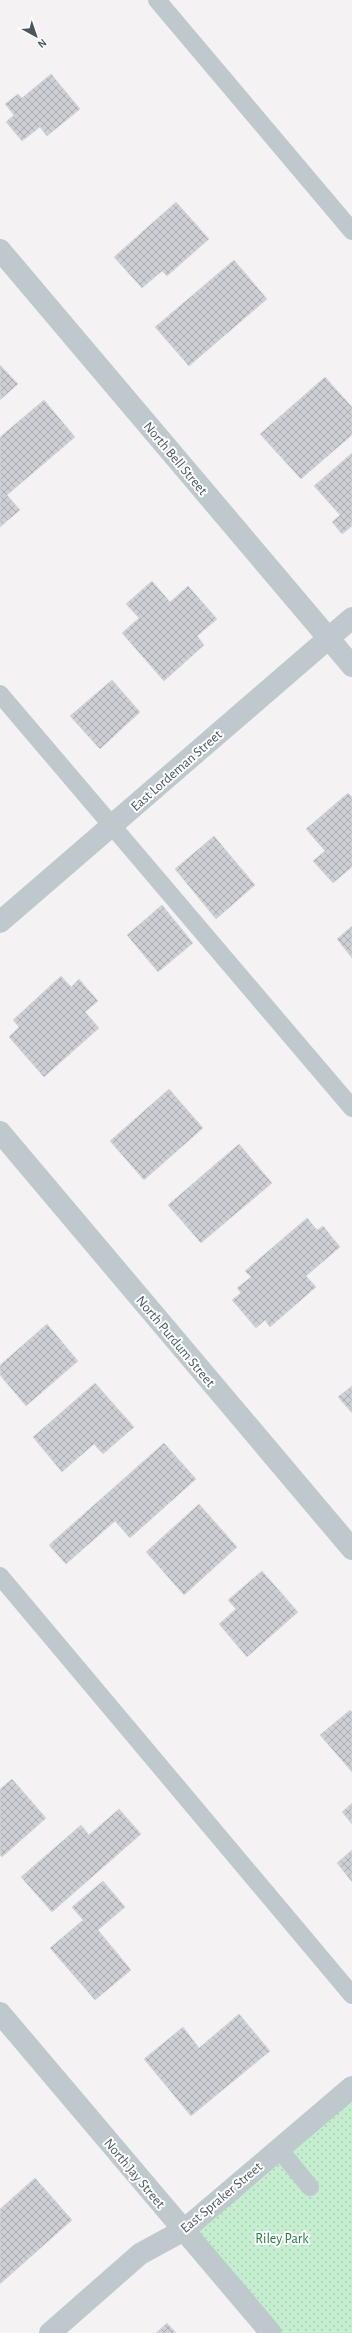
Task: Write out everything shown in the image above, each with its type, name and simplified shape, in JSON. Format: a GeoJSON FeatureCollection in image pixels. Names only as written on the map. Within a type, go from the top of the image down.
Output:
{"type":"FeatureCollection","features":[{"type":"Feature","properties":{"kind":"street","name":"North Bell Street"},"geometry":{"type":"LineString","coordinates":[[0,250],[352,666]]}},
{"type":"Feature","properties":{"kind":"street","name":"East Lordeman Street"},"geometry":{"type":"LineString","coordinates":[[0,922],[352,618]]}},
{"type":"Feature","properties":{"kind":"street","name":"North Purdum Street"},"geometry":{"type":"LineString","coordinates":[[0,1132],[352,1549]]}},
{"type":"Feature","properties":{"kind":"street","name":"North Jay Street"},"geometry":{"type":"LineString","coordinates":[[0,2013],[271,2333]]}},
{"type":"Feature","properties":{"kind":"street","name":"East Spraker Street"},"geometry":{"type":"LineString","coordinates":[[50,2333],[140,2254],[184,2230],[352,2087]]}},
{"type":"Feature","properties":{"kind":"lane"},"geometry":{"type":"LineString","coordinates":[[157,0],[352,231]]}},
{"type":"Feature","properties":{"kind":"lane"},"geometry":{"type":"LineString","coordinates":[[0,694],[352,1108]]}},
{"type":"Feature","properties":{"kind":"lane"},"geometry":{"type":"LineString","coordinates":[[0,1576],[352,1995]]}},
{"type":"Feature","properties":{"kind":"lane"},"geometry":{"type":"LineString","coordinates":[[279,2149],[310,2187]]}},
{"type":"Feature","properties":{"kind":"green space","name":"Riley Park"},"geometry":{"type":"Polygon","coordinates":[[[352,2085],[352,2333],[271,2333],[184,2230],[352,2085]]]}},
{"type":"Feature","properties":{"kind":"building"},"geometry":{"type":"Polygon","coordinates":[[[51,74],[80,109],[47,136],[40,127],[22,141],[6,122],[14,115],[5,104],[18,94],[22,98],[51,74]]]}},
{"type":"Feature","properties":{"kind":"building"},"geometry":{"type":"Polygon","coordinates":[[[176,202],[209,239],[167,276],[162,271],[142,288],[114,257],[176,202]]]}},
{"type":"Feature","properties":{"kind":"building"},"geometry":{"type":"Polygon","coordinates":[[[234,260],[267,299],[189,366],[155,327],[234,260]]]}},
{"type":"Feature","properties":{"kind":"building"},"geometry":{"type":"Polygon","coordinates":[[[0,365],[18,384],[0,400],[0,365]]]}},
{"type":"Feature","properties":{"kind":"building"},"geometry":{"type":"Polygon","coordinates":[[[325,377],[352,407],[352,435],[301,479],[260,434],[325,377]]]}},
{"type":"Feature","properties":{"kind":"building"},"geometry":{"type":"Polygon","coordinates":[[[44,400],[75,437],[7,495],[20,510],[0,527],[0,437],[44,400]]]}},
{"type":"Feature","properties":{"kind":"building"},"geometry":{"type":"Polygon","coordinates":[[[352,453],[352,526],[342,534],[332,522],[340,515],[314,486],[352,453]]]}},
{"type":"Feature","properties":{"kind":"building"},"geometry":{"type":"Polygon","coordinates":[[[152,581],[170,602],[188,586],[217,619],[197,636],[204,645],[164,681],[122,633],[139,618],[126,604],[152,581]]]}},
{"type":"Feature","properties":{"kind":"building"},"geometry":{"type":"Polygon","coordinates":[[[112,680],[140,712],[100,749],[70,716],[112,680]]]}},
{"type":"Feature","properties":{"kind":"building"},"geometry":{"type":"Polygon","coordinates":[[[348,793],[352,797],[352,867],[333,883],[313,861],[325,851],[306,829],[348,793]]]}},
{"type":"Feature","properties":{"kind":"building"},"geometry":{"type":"Polygon","coordinates":[[[214,836],[255,885],[216,919],[175,869],[214,836]]]}},
{"type":"Feature","properties":{"kind":"building"},"geometry":{"type":"Polygon","coordinates":[[[162,905],[193,943],[158,972],[127,935],[162,905]]]}},
{"type":"Feature","properties":{"kind":"building"},"geometry":{"type":"Polygon","coordinates":[[[352,926],[352,958],[337,939],[352,926]]]}},
{"type":"Feature","properties":{"kind":"building"},"geometry":{"type":"Polygon","coordinates":[[[61,976],[71,987],[79,979],[98,1001],[85,1012],[99,1028],[44,1077],[9,1037],[19,1027],[13,1020],[61,976]]]}},
{"type":"Feature","properties":{"kind":"building"},"geometry":{"type":"Polygon","coordinates":[[[169,1089],[203,1128],[144,1180],[110,1141],[169,1089]]]}},
{"type":"Feature","properties":{"kind":"building"},"geometry":{"type":"Polygon","coordinates":[[[239,1144],[272,1183],[201,1243],[168,1205],[239,1144]]]}},
{"type":"Feature","properties":{"kind":"building"},"geometry":{"type":"Polygon","coordinates":[[[307,1218],[317,1230],[323,1226],[340,1247],[306,1276],[316,1287],[270,1327],[265,1320],[256,1328],[232,1300],[241,1293],[237,1288],[251,1277],[245,1271],[307,1218]]]}},
{"type":"Feature","properties":{"kind":"building"},"geometry":{"type":"Polygon","coordinates":[[[47,1324],[78,1361],[26,1406],[0,1375],[0,1365],[47,1324]]]}},
{"type":"Feature","properties":{"kind":"building"},"geometry":{"type":"Polygon","coordinates":[[[95,1383],[134,1427],[103,1454],[94,1444],[62,1472],[33,1437],[95,1383]]]}},
{"type":"Feature","properties":{"kind":"building"},"geometry":{"type":"Polygon","coordinates":[[[352,1386],[352,1413],[338,1397],[352,1386]]]}},
{"type":"Feature","properties":{"kind":"building"},"geometry":{"type":"Polygon","coordinates":[[[164,1443],[196,1479],[130,1538],[115,1521],[66,1564],[49,1545],[164,1443]]]}},
{"type":"Feature","properties":{"kind":"building"},"geometry":{"type":"Polygon","coordinates":[[[199,1504],[237,1547],[184,1595],[146,1552],[199,1504]]]}},
{"type":"Feature","properties":{"kind":"building"},"geometry":{"type":"Polygon","coordinates":[[[262,1571],[298,1612],[247,1657],[219,1624],[236,1609],[228,1600],[262,1571]]]}},
{"type":"Feature","properties":{"kind":"building"},"geometry":{"type":"Polygon","coordinates":[[[350,1710],[352,1712],[352,1772],[320,1735],[350,1710]]]}},
{"type":"Feature","properties":{"kind":"building"},"geometry":{"type":"Polygon","coordinates":[[[12,1779],[46,1818],[2,1857],[0,1855],[0,1789],[12,1779]]]}},
{"type":"Feature","properties":{"kind":"building"},"geometry":{"type":"Polygon","coordinates":[[[352,1803],[352,1824],[342,1812],[352,1803]]]}},
{"type":"Feature","properties":{"kind":"building"},"geometry":{"type":"Polygon","coordinates":[[[119,1809],[141,1834],[52,1912],[21,1877],[81,1825],[89,1835],[119,1809]]]}},
{"type":"Feature","properties":{"kind":"building"},"geometry":{"type":"Polygon","coordinates":[[[352,1850],[352,1882],[337,1863],[352,1850]]]}},
{"type":"Feature","properties":{"kind":"building"},"geometry":{"type":"Polygon","coordinates":[[[103,1881],[125,1907],[98,1930],[131,1970],[95,2000],[50,1948],[83,1920],[72,1907],[103,1881]]]}},
{"type":"Feature","properties":{"kind":"building"},"geometry":{"type":"Polygon","coordinates":[[[239,2014],[270,2051],[191,2116],[144,2059],[183,2027],[199,2048],[239,2014]]]}},
{"type":"Feature","properties":{"kind":"building"},"geometry":{"type":"Polygon","coordinates":[[[35,2178],[72,2220],[0,2284],[0,2209],[35,2178]]]}},
{"type":"Feature","properties":{"kind":"building"},"geometry":{"type":"Polygon","coordinates":[[[167,2323],[176,2333],[156,2333],[167,2323]]]}}]}
